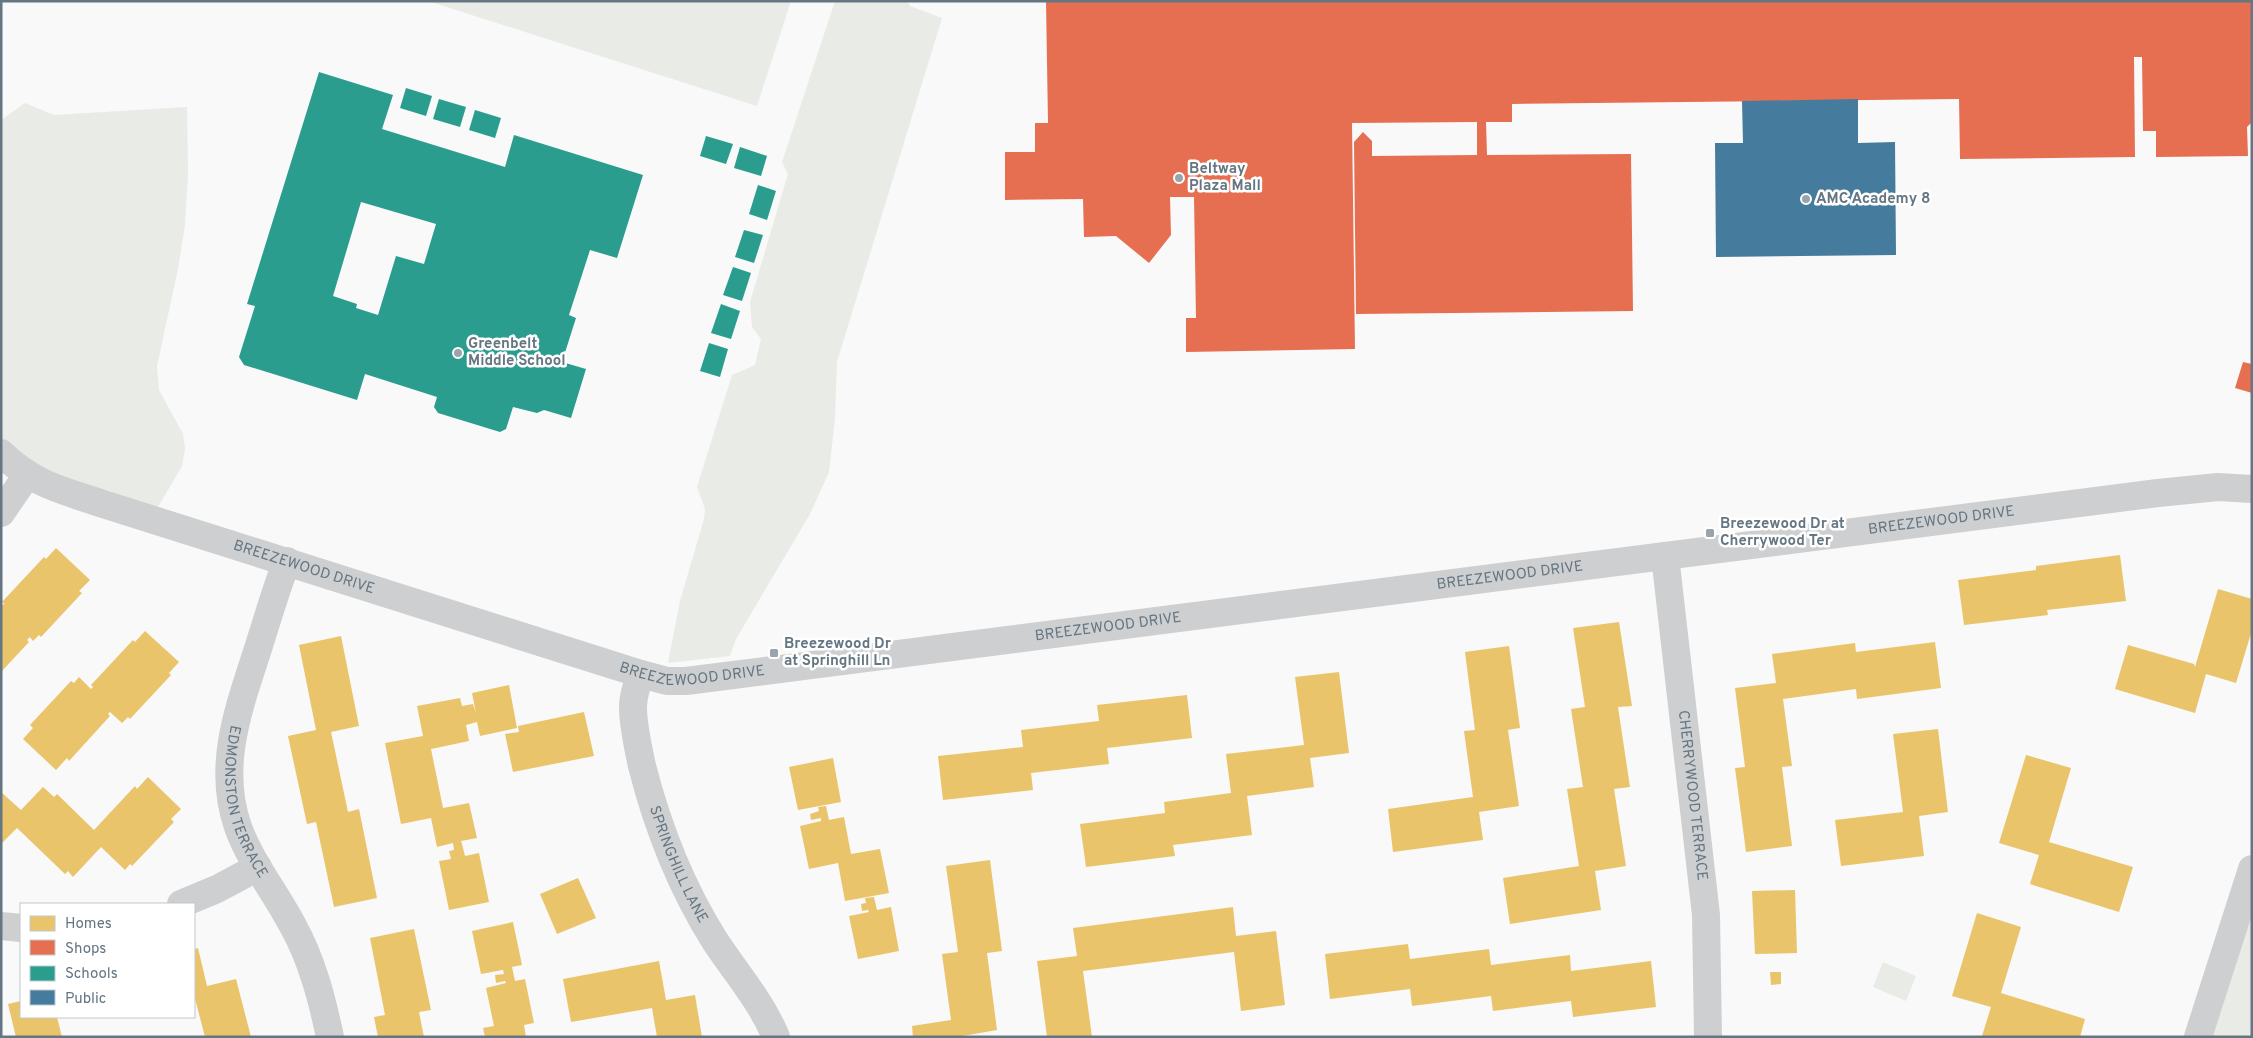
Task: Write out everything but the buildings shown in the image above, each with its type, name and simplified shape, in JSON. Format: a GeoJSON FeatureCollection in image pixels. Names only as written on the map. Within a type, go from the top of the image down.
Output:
{"type":"FeatureCollection","features":[{"type":"Feature","properties":{"kind":"street","name":"BREEZEWOOD DRIVE"},"geometry":{"type":"LineString","coordinates":[[1,452],[27,475],[48,486],[667,681],[733,676],[2166,492],[2218,487],[2252,489]]}},
{"type":"Feature","properties":{"kind":"street"},"geometry":{"type":"LineString","coordinates":[[1,513],[27,475]]}},
{"type":"Feature","properties":{"kind":"street","name":"CHERRYWOOD TERRACE"},"geometry":{"type":"LineString","coordinates":[[1665,556],[1706,915],[1708,1037]]}},
{"type":"Feature","properties":{"kind":"street","name":"EDMONSTON TERRACE"},"geometry":{"type":"LineString","coordinates":[[286,561],[242,698],[230,754],[228,773],[234,812],[243,839],[305,950],[330,1037]]}},
{"type":"Feature","properties":{"kind":"street","name":"SPRINGHILL LANE"},"geometry":{"type":"LineString","coordinates":[[641,674],[634,697],[635,728],[646,780],[665,843],[684,885],[703,920],[755,998],[776,1037]]}},
{"type":"Feature","properties":{"kind":"street"},"geometry":{"type":"LineString","coordinates":[[183,903],[217,889],[258,867]]}},
{"type":"Feature","properties":{"kind":"street"},"geometry":{"type":"LineString","coordinates":[[2198,1037],[2252,869]]}},
{"type":"Feature","properties":{"kind":"street"},"geometry":{"type":"LineString","coordinates":[[1,926],[20,928]]}},
{"type":"Feature","properties":{"kind":"shaded area"},"geometry":{"type":"Polygon","coordinates":[[[428,1],[791,1],[757,106],[428,1]]]}},
{"type":"Feature","properties":{"kind":"shaded area"},"geometry":{"type":"Polygon","coordinates":[[[835,1],[907,1],[910,6],[942,18],[837,362],[835,418],[829,472],[810,514],[736,639],[730,656],[668,663],[680,601],[704,519],[705,509],[697,487],[732,375],[755,365],[761,339],[752,327],[750,302],[788,174],[782,162],[835,1]]]}},
{"type":"Feature","properties":{"kind":"shaded area"},"geometry":{"type":"Polygon","coordinates":[[[25,103],[54,115],[187,107],[188,173],[185,225],[178,269],[157,366],[159,390],[183,434],[185,449],[182,466],[151,519],[1,453],[1,120],[25,103]]]}},
{"type":"Feature","properties":{"kind":"shaded area"},"geometry":{"type":"Polygon","coordinates":[[[2252,869],[2252,1037],[2198,1037],[2252,869]]]}},
{"type":"Feature","properties":{"kind":"shaded area"},"geometry":{"type":"Polygon","coordinates":[[[1883,962],[1916,976],[1906,1001],[1873,987],[1883,962]]]}},
{"type":"Feature","properties":{"kind":"place","name":"Beltway Plaza Mall"},"geometry":{"type":"Point","coordinates":[1179,178]}},
{"type":"Feature","properties":{"kind":"place","name":"AMC Academy 8"},"geometry":{"type":"Point","coordinates":[1806,199]}},
{"type":"Feature","properties":{"kind":"place","name":"Greenbelt Middle School"},"geometry":{"type":"Point","coordinates":[458,353]}},
{"type":"Feature","properties":{"kind":"place","name":"Breezewood Dr at Cherrywood Ter"},"geometry":{"type":"Point","coordinates":[1710,533]}},
{"type":"Feature","properties":{"kind":"place","name":"Breezewood Dr at Springhill Ln"},"geometry":{"type":"Point","coordinates":[774,653]}}]}
